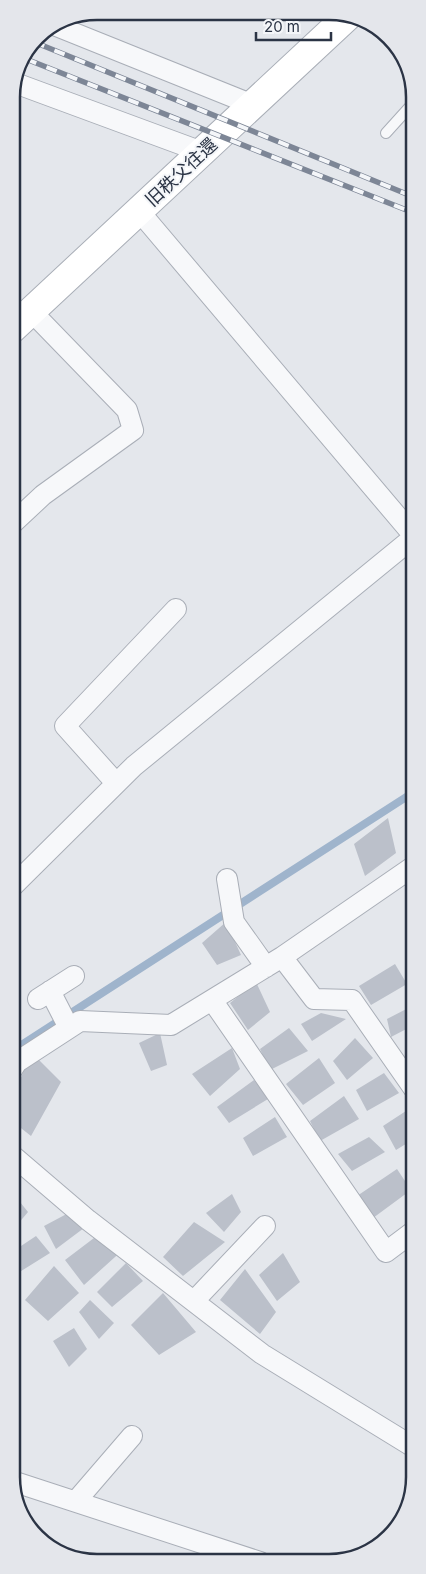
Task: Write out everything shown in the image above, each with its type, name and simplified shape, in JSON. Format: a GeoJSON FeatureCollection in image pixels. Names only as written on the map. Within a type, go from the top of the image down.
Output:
{"type":"FeatureCollection","features":[{"type":"Feature","properties":{"kind":"street","name":"旧秩父往還"},"geometry":{"type":"LineString","coordinates":[[20,321],[343,21]]}},
{"type":"Feature","properties":{"kind":"street"},"geometry":{"type":"LineString","coordinates":[[63,28],[253,105]]}},
{"type":"Feature","properties":{"kind":"street"},"geometry":{"type":"LineString","coordinates":[[21,85],[202,152]]}},
{"type":"Feature","properties":{"kind":"street"},"geometry":{"type":"LineString","coordinates":[[139,211],[406,527]]}},
{"type":"Feature","properties":{"kind":"street"},"geometry":{"type":"LineString","coordinates":[[20,517],[43,495],[133,430],[127,410],[31,311]]}},
{"type":"Feature","properties":{"kind":"street"},"geometry":{"type":"LineString","coordinates":[[20,879],[141,760],[406,543]]}},
{"type":"Feature","properties":{"kind":"street"},"geometry":{"type":"LineString","coordinates":[[116,783],[65,726],[176,609]]}},
{"type":"Feature","properties":{"kind":"street"},"geometry":{"type":"LineString","coordinates":[[20,1061],[80,1021],[171,1025],[274,962],[406,871]]}},
{"type":"Feature","properties":{"kind":"street"},"geometry":{"type":"LineString","coordinates":[[228,885],[234,922],[314,999],[352,1000],[406,1078]]}},
{"type":"Feature","properties":{"kind":"street"},"geometry":{"type":"LineString","coordinates":[[69,1027],[48,997],[74,976]]}},
{"type":"Feature","properties":{"kind":"street"},"geometry":{"type":"LineString","coordinates":[[212,1000],[386,1252],[406,1237]]}},
{"type":"Feature","properties":{"kind":"street"},"geometry":{"type":"LineString","coordinates":[[20,1162],[88,1220],[262,1354],[406,1442]]}},
{"type":"Feature","properties":{"kind":"street"},"geometry":{"type":"LineString","coordinates":[[194,1301],[265,1226]]}},
{"type":"Feature","properties":{"kind":"street"},"geometry":{"type":"LineString","coordinates":[[76,1501],[132,1436]]}},
{"type":"Feature","properties":{"kind":"street"},"geometry":{"type":"LineString","coordinates":[[21,1484],[236,1554]]}},
{"type":"Feature","properties":{"kind":"lane"},"geometry":{"type":"LineString","coordinates":[[386,132],[406,111]]}},
{"type":"Feature","properties":{"kind":"building"},"geometry":{"type":"Polygon","coordinates":[[[388,818],[396,853],[365,876],[354,844],[388,818]]]}},
{"type":"Feature","properties":{"kind":"building"},"geometry":{"type":"Polygon","coordinates":[[[226,922],[241,955],[217,965],[202,943],[226,922]]]}},
{"type":"Feature","properties":{"kind":"building"},"geometry":{"type":"Polygon","coordinates":[[[395,964],[406,982],[406,985],[371,1005],[359,986],[395,964]]]}},
{"type":"Feature","properties":{"kind":"building"},"geometry":{"type":"Polygon","coordinates":[[[256,982],[270,1012],[248,1030],[230,1003],[256,982]]]}},
{"type":"Feature","properties":{"kind":"building"},"geometry":{"type":"Polygon","coordinates":[[[406,1009],[406,1029],[391,1037],[387,1019],[406,1009]]]}},
{"type":"Feature","properties":{"kind":"building"},"geometry":{"type":"Polygon","coordinates":[[[321,1013],[346,1019],[312,1041],[301,1024],[321,1013]]]}},
{"type":"Feature","properties":{"kind":"building"},"geometry":{"type":"Polygon","coordinates":[[[289,1028],[308,1051],[270,1070],[260,1049],[289,1028]]]}},
{"type":"Feature","properties":{"kind":"building"},"geometry":{"type":"Polygon","coordinates":[[[160,1033],[167,1065],[151,1071],[139,1043],[160,1033]]]}},
{"type":"Feature","properties":{"kind":"building"},"geometry":{"type":"Polygon","coordinates":[[[355,1038],[373,1058],[347,1080],[333,1061],[355,1038]]]}},
{"type":"Feature","properties":{"kind":"building"},"geometry":{"type":"Polygon","coordinates":[[[232,1048],[240,1069],[210,1096],[192,1074],[232,1048]]]}},
{"type":"Feature","properties":{"kind":"building"},"geometry":{"type":"Polygon","coordinates":[[[32,1053],[61,1082],[31,1136],[20,1127],[20,1079],[32,1053]]]}},
{"type":"Feature","properties":{"kind":"building"},"geometry":{"type":"Polygon","coordinates":[[[319,1058],[335,1083],[303,1105],[286,1084],[319,1058]]]}},
{"type":"Feature","properties":{"kind":"building"},"geometry":{"type":"Polygon","coordinates":[[[384,1073],[399,1093],[367,1111],[356,1090],[384,1073]]]}},
{"type":"Feature","properties":{"kind":"building"},"geometry":{"type":"Polygon","coordinates":[[[254,1080],[268,1099],[229,1123],[217,1107],[254,1080]]]}},
{"type":"Feature","properties":{"kind":"building"},"geometry":{"type":"Polygon","coordinates":[[[344,1096],[359,1119],[320,1141],[310,1121],[344,1096]]]}},
{"type":"Feature","properties":{"kind":"building"},"geometry":{"type":"Polygon","coordinates":[[[406,1111],[406,1144],[396,1150],[383,1126],[406,1111]]]}},
{"type":"Feature","properties":{"kind":"building"},"geometry":{"type":"Polygon","coordinates":[[[275,1117],[287,1137],[253,1156],[243,1138],[275,1117]]]}},
{"type":"Feature","properties":{"kind":"building"},"geometry":{"type":"Polygon","coordinates":[[[369,1137],[385,1152],[352,1171],[338,1154],[369,1137]]]}},
{"type":"Feature","properties":{"kind":"building"},"geometry":{"type":"Polygon","coordinates":[[[397,1169],[406,1182],[406,1194],[373,1218],[357,1196],[397,1169]]]}},
{"type":"Feature","properties":{"kind":"building"},"geometry":{"type":"Polygon","coordinates":[[[232,1194],[241,1212],[224,1232],[206,1213],[232,1194]]]}},
{"type":"Feature","properties":{"kind":"building"},"geometry":{"type":"Polygon","coordinates":[[[20,1202],[28,1212],[20,1222],[20,1202]]]}},
{"type":"Feature","properties":{"kind":"building"},"geometry":{"type":"Polygon","coordinates":[[[76,1209],[84,1228],[56,1249],[44,1226],[76,1209]]]}},
{"type":"Feature","properties":{"kind":"building"},"geometry":{"type":"Polygon","coordinates":[[[194,1222],[225,1242],[183,1276],[163,1257],[194,1222]]]}},
{"type":"Feature","properties":{"kind":"building"},"geometry":{"type":"Polygon","coordinates":[[[36,1236],[50,1253],[20,1272],[20,1247],[36,1236]]]}},
{"type":"Feature","properties":{"kind":"building"},"geometry":{"type":"Polygon","coordinates":[[[94,1238],[125,1248],[84,1285],[65,1260],[94,1238]]]}},
{"type":"Feature","properties":{"kind":"building"},"geometry":{"type":"Polygon","coordinates":[[[283,1253],[300,1282],[277,1301],[259,1275],[283,1253]]]}},
{"type":"Feature","properties":{"kind":"building"},"geometry":{"type":"Polygon","coordinates":[[[126,1263],[143,1281],[112,1307],[97,1292],[126,1263]]]}},
{"type":"Feature","properties":{"kind":"building"},"geometry":{"type":"Polygon","coordinates":[[[54,1266],[79,1293],[48,1321],[25,1300],[54,1266]]]}},
{"type":"Feature","properties":{"kind":"building"},"geometry":{"type":"Polygon","coordinates":[[[245,1269],[276,1312],[260,1334],[220,1300],[245,1269]]]}},
{"type":"Feature","properties":{"kind":"building"},"geometry":{"type":"Polygon","coordinates":[[[163,1293],[196,1332],[159,1355],[131,1325],[163,1293]]]}},
{"type":"Feature","properties":{"kind":"building"},"geometry":{"type":"Polygon","coordinates":[[[90,1300],[114,1323],[99,1339],[79,1312],[90,1300]]]}},
{"type":"Feature","properties":{"kind":"building"},"geometry":{"type":"Polygon","coordinates":[[[74,1328],[87,1349],[69,1367],[53,1341],[74,1328]]]}},
{"type":"Feature","properties":{"kind":"waterway"},"geometry":{"type":"LineString","coordinates":[[20,1046],[406,797]]}},
{"type":"Feature","properties":{"kind":"railway"},"geometry":{"type":"LineString","coordinates":[[41,45],[406,194]]}},
{"type":"Feature","properties":{"kind":"railway"},"geometry":{"type":"LineString","coordinates":[[30,60],[406,210]]}}]}
